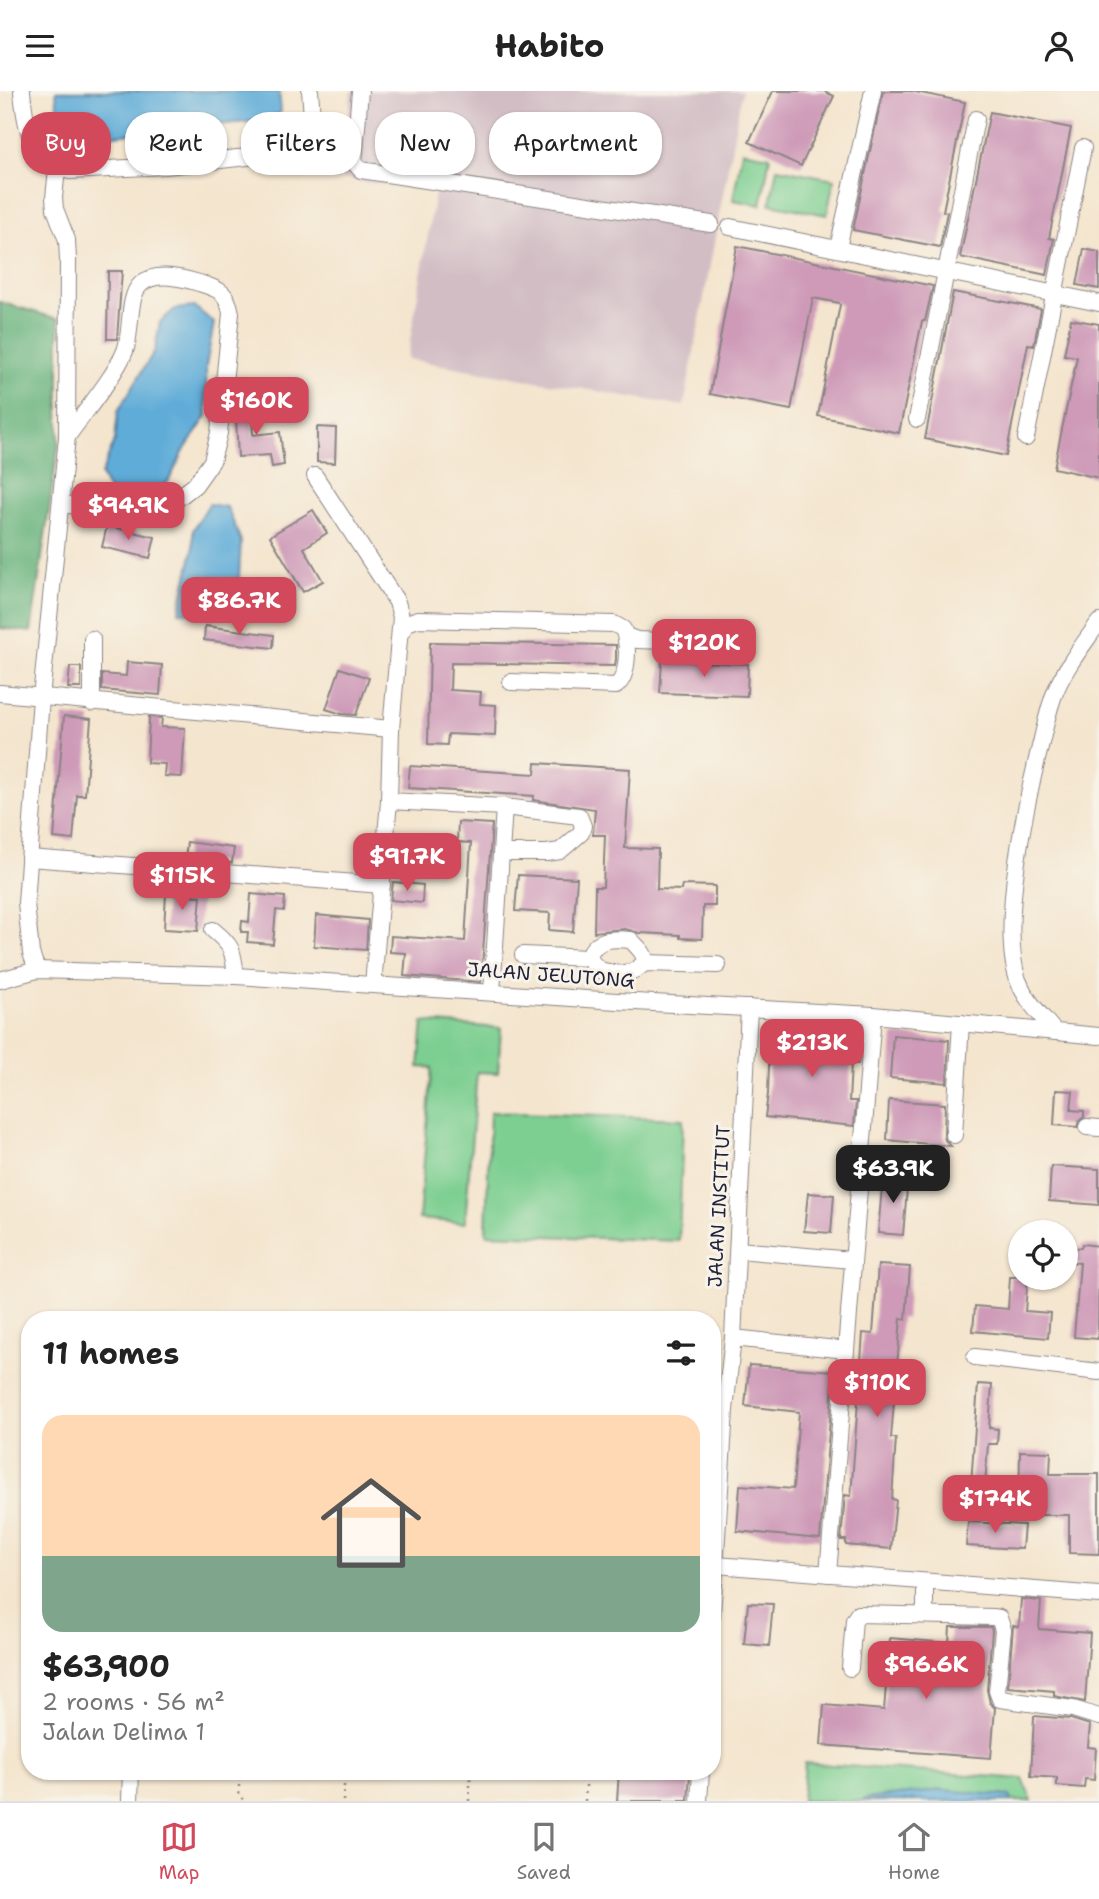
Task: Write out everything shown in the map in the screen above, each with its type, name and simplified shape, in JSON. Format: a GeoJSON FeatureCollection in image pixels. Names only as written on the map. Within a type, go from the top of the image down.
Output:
{"type":"FeatureCollection","features":[{"type":"Feature","properties":{"kind":"street"},"geometry":{"type":"LineString","coordinates":[[22,91],[24,112]]}},
{"type":"Feature","properties":{"kind":"street"},"geometry":{"type":"LineString","coordinates":[[111,169],[166,166],[283,153],[298,145],[309,132],[312,111],[310,91]]}},
{"type":"Feature","properties":{"kind":"street"},"geometry":{"type":"LineString","coordinates":[[360,91],[354,162],[361,170],[711,224]]}},
{"type":"Feature","properties":{"kind":"street"},"geometry":{"type":"LineString","coordinates":[[838,248],[873,91]]}},
{"type":"Feature","properties":{"kind":"street"},"geometry":{"type":"LineString","coordinates":[[917,419],[976,119]]}},
{"type":"Feature","properties":{"kind":"street"},"geometry":{"type":"LineString","coordinates":[[1026,438],[1083,148]]}},
{"type":"Feature","properties":{"kind":"street"},"geometry":{"type":"LineString","coordinates":[[37,969],[28,936],[26,903],[41,698],[67,437],[68,260],[66,240],[55,209],[56,175]]}},
{"type":"Feature","properties":{"kind":"street"},"geometry":{"type":"LineString","coordinates":[[730,227],[1099,303]]}},
{"type":"Feature","properties":{"kind":"street"},"geometry":{"type":"LineString","coordinates":[[62,504],[124,512],[148,512],[169,505],[195,485],[212,461],[219,433],[231,313],[229,302],[219,289],[180,277],[157,277],[142,283],[134,293],[124,353],[67,437]]}},
{"type":"Feature","properties":{"kind":"street"},"geometry":{"type":"LineString","coordinates":[[315,476],[397,602],[401,617],[373,985]]}},
{"type":"Feature","properties":{"kind":"street"},"geometry":{"type":"LineString","coordinates":[[401,632],[407,624],[418,619],[614,624],[624,629],[624,671],[620,683],[615,686],[511,682]]}},
{"type":"Feature","properties":{"kind":"street"},"geometry":{"type":"LineString","coordinates":[[1055,1032],[1027,998],[1017,978],[1012,932],[1014,894],[1026,805],[1048,713],[1060,681],[1099,622]]}},
{"type":"Feature","properties":{"kind":"street"},"geometry":{"type":"LineString","coordinates":[[626,636],[637,640],[695,642]]}},
{"type":"Feature","properties":{"kind":"street"},"geometry":{"type":"LineString","coordinates":[[92,639],[92,703]]}},
{"type":"Feature","properties":{"kind":"street"},"geometry":{"type":"LineString","coordinates":[[0,693],[391,729]]}},
{"type":"Feature","properties":{"kind":"street"},"geometry":{"type":"LineString","coordinates":[[389,801],[504,807],[579,816],[583,830],[560,851],[502,853]]}},
{"type":"Feature","properties":{"kind":"street"},"geometry":{"type":"LineString","coordinates":[[492,992],[504,807]]}},
{"type":"Feature","properties":{"kind":"street"},"geometry":{"type":"LineString","coordinates":[[29,858],[382,885]]}},
{"type":"Feature","properties":{"kind":"street"},"geometry":{"type":"LineString","coordinates":[[212,930],[225,940],[233,951],[236,976]]}},
{"type":"Feature","properties":{"kind":"street"},"geometry":{"type":"LineString","coordinates":[[645,963],[646,958],[631,940],[611,938],[602,941],[590,951],[588,958],[599,970],[619,974],[634,971],[645,963],[718,965]]}},
{"type":"Feature","properties":{"kind":"street"},"geometry":{"type":"LineString","coordinates":[[523,955],[588,958]]}},
{"type":"Feature","properties":{"kind":"street","name":"JALAN JELUTONG"},"geometry":{"type":"LineString","coordinates":[[0,980],[37,969],[236,976],[873,1015],[1099,1036]]}},
{"type":"Feature","properties":{"kind":"street"},"geometry":{"type":"LineString","coordinates":[[617,1001],[619,974]]}},
{"type":"Feature","properties":{"kind":"street","name":"JALAN INSTITUT"},"geometry":{"type":"LineString","coordinates":[[721,1396],[733,1338],[749,1008]]}},
{"type":"Feature","properties":{"kind":"street"},"geometry":{"type":"LineString","coordinates":[[828,1574],[873,1015]]}},
{"type":"Feature","properties":{"kind":"street"},"geometry":{"type":"LineString","coordinates":[[954,1135],[961,1023]]}},
{"type":"Feature","properties":{"kind":"street"},"geometry":{"type":"LineString","coordinates":[[738,1250],[778,1248],[852,1260]]}},
{"type":"Feature","properties":{"kind":"street"},"geometry":{"type":"LineString","coordinates":[[733,1338],[846,1350]]}},
{"type":"Feature","properties":{"kind":"street"},"geometry":{"type":"LineString","coordinates":[[975,1357],[1099,1372]]}},
{"type":"Feature","properties":{"kind":"street"},"geometry":{"type":"LineString","coordinates":[[721,1565],[1099,1595]]}},
{"type":"Feature","properties":{"kind":"street"},"geometry":{"type":"LineString","coordinates":[[925,1582],[925,1615]]}},
{"type":"Feature","properties":{"kind":"street"},"geometry":{"type":"LineString","coordinates":[[849,1668],[855,1616],[862,1613],[999,1618],[1003,1630],[997,1694],[1000,1699],[1073,1709],[1099,1717]]}},
{"type":"Feature","properties":{"kind":"street"},"geometry":{"type":"LineString","coordinates":[[130,1801],[131,1780]]}},
{"type":"Feature","properties":{"kind":"street"},"geometry":{"type":"LineString","coordinates":[[699,1801],[700,1780]]}},
{"type":"Feature","properties":{"kind":"path"},"geometry":{"type":"LineString","coordinates":[[239,1780],[239,1796],[246,1801]]}},
{"type":"Feature","properties":{"kind":"path"},"geometry":{"type":"LineString","coordinates":[[343,1801],[344,1780]]}},
{"type":"Feature","properties":{"kind":"path"},"geometry":{"type":"LineString","coordinates":[[469,1801],[470,1780]]}},
{"type":"Feature","properties":{"kind":"path"},"geometry":{"type":"LineString","coordinates":[[585,1801],[586,1780]]}},
{"type":"Feature","properties":{"kind":"shaded area"},"geometry":{"type":"Polygon","coordinates":[[[351,91],[742,91],[684,406],[407,359],[435,192],[343,179],[343,175],[361,175],[361,112],[349,112],[351,91]]]}},
{"type":"Feature","properties":{"kind":"green space"},"geometry":{"type":"Polygon","coordinates":[[[742,151],[770,156],[761,205],[733,200],[742,151]]]}},
{"type":"Feature","properties":{"kind":"green space"},"geometry":{"type":"Polygon","coordinates":[[[777,168],[834,179],[827,215],[770,204],[777,168]]]}},
{"type":"Feature","properties":{"kind":"green space"},"geometry":{"type":"Polygon","coordinates":[[[0,302],[59,319],[59,441],[31,632],[0,628],[0,302]]]}},
{"type":"Feature","properties":{"kind":"green space"},"geometry":{"type":"Polygon","coordinates":[[[423,1022],[501,1028],[498,1073],[477,1072],[465,1223],[419,1219],[432,1068],[419,1067],[423,1022]]]}},
{"type":"Feature","properties":{"kind":"green space"},"geometry":{"type":"Polygon","coordinates":[[[490,1112],[683,1119],[679,1241],[486,1234],[490,1112]]]}},
{"type":"Feature","properties":{"kind":"green space"},"geometry":{"type":"Polygon","coordinates":[[[805,1763],[1023,1779],[1032,1801],[802,1801],[805,1763]]]}},
{"type":"Feature","properties":{"kind":"water"},"geometry":{"type":"Polygon","coordinates":[[[56,91],[279,91],[281,112],[241,112],[241,123],[227,124],[227,112],[125,112],[125,134],[111,135],[111,112],[58,112],[56,91]]]}},
{"type":"Feature","properties":{"kind":"water"},"geometry":{"type":"Polygon","coordinates":[[[195,307],[214,323],[206,366],[207,416],[185,449],[168,482],[151,495],[109,491],[101,475],[115,440],[118,411],[155,350],[160,322],[175,309],[195,307]]]}},
{"type":"Feature","properties":{"kind":"water"},"geometry":{"type":"Polygon","coordinates":[[[209,504],[227,507],[241,541],[239,578],[229,613],[179,612],[193,550],[193,530],[209,504]]]}},
{"type":"Feature","properties":{"kind":"water"},"geometry":{"type":"Polygon","coordinates":[[[942,1790],[1010,1796],[1012,1801],[862,1801],[864,1799],[942,1790]]]}},
{"type":"Feature","properties":{"kind":"building"},"geometry":{"type":"Polygon","coordinates":[[[773,91],[824,91],[834,96],[801,166],[749,142],[773,91]]]}},
{"type":"Feature","properties":{"kind":"building"},"geometry":{"type":"Polygon","coordinates":[[[883,91],[911,91],[965,102],[943,211],[947,212],[940,247],[853,230],[883,91]]]}},
{"type":"Feature","properties":{"kind":"building"},"geometry":{"type":"Polygon","coordinates":[[[990,112],[1071,128],[1049,238],[1054,239],[1047,275],[960,257],[990,112]]]}},
{"type":"Feature","properties":{"kind":"building"},"geometry":{"type":"Polygon","coordinates":[[[737,246],[933,286],[925,321],[922,321],[899,433],[818,416],[839,303],[813,298],[791,410],[710,394],[737,246]]]}},
{"type":"Feature","properties":{"kind":"building"},"geometry":{"type":"Polygon","coordinates":[[[1084,249],[1099,252],[1099,289],[1077,285],[1084,249]]]}},
{"type":"Feature","properties":{"kind":"building"},"geometry":{"type":"Polygon","coordinates":[[[108,271],[122,271],[117,339],[107,339],[108,271]]]}},
{"type":"Feature","properties":{"kind":"building"},"geometry":{"type":"Polygon","coordinates":[[[953,292],[1041,309],[1034,345],[1028,344],[1006,456],[925,439],[953,292]]]}},
{"type":"Feature","properties":{"kind":"building"},"geometry":{"type":"Polygon","coordinates":[[[1071,319],[1099,324],[1099,478],[1054,468],[1077,357],[1064,355],[1071,319]]]}},
{"type":"Feature","properties":{"kind":"building"},"geometry":{"type":"Polygon","coordinates":[[[235,399],[251,399],[253,435],[280,432],[284,465],[272,467],[270,455],[238,457],[235,399]]]}},
{"type":"Feature","properties":{"kind":"building"},"geometry":{"type":"Polygon","coordinates":[[[317,427],[336,428],[335,463],[317,462],[317,427]]]}},
{"type":"Feature","properties":{"kind":"building"},"geometry":{"type":"Polygon","coordinates":[[[313,510],[327,533],[304,548],[323,581],[303,592],[270,536],[313,510]]]}},
{"type":"Feature","properties":{"kind":"building"},"geometry":{"type":"Polygon","coordinates":[[[107,526],[155,537],[150,558],[102,547],[107,526]]]}},
{"type":"Feature","properties":{"kind":"building"},"geometry":{"type":"Polygon","coordinates":[[[205,626],[274,635],[273,648],[204,640],[205,626]]]}},
{"type":"Feature","properties":{"kind":"building"},"geometry":{"type":"Polygon","coordinates":[[[430,642],[616,645],[616,659],[615,666],[451,663],[450,690],[481,692],[480,704],[496,705],[495,736],[448,734],[447,745],[428,744],[430,642]]]}},
{"type":"Feature","properties":{"kind":"building"},"geometry":{"type":"Polygon","coordinates":[[[662,661],[748,664],[747,696],[660,693],[662,661]]]}},
{"type":"Feature","properties":{"kind":"building"},"geometry":{"type":"Polygon","coordinates":[[[127,662],[162,665],[160,695],[102,690],[102,674],[126,676],[127,662]]]}},
{"type":"Feature","properties":{"kind":"building"},"geometry":{"type":"Polygon","coordinates":[[[70,667],[81,667],[81,688],[68,688],[70,667]]]}},
{"type":"Feature","properties":{"kind":"building"},"geometry":{"type":"Polygon","coordinates":[[[340,668],[369,678],[356,715],[326,709],[340,668]]]}},
{"type":"Feature","properties":{"kind":"building"},"geometry":{"type":"Polygon","coordinates":[[[64,716],[91,719],[85,795],[77,795],[73,840],[54,838],[64,716]]]}},
{"type":"Feature","properties":{"kind":"building"},"geometry":{"type":"Polygon","coordinates":[[[149,717],[162,718],[161,727],[185,728],[182,777],[164,776],[165,764],[147,763],[149,717]]]}},
{"type":"Feature","properties":{"kind":"building"},"geometry":{"type":"Polygon","coordinates":[[[536,763],[630,769],[625,848],[658,849],[657,889],[681,890],[682,885],[715,886],[715,906],[703,906],[702,939],[639,933],[625,929],[594,932],[595,887],[603,887],[605,835],[593,835],[595,809],[533,800],[534,796],[408,788],[410,766],[535,774],[536,763]]]}},
{"type":"Feature","properties":{"kind":"building"},"geometry":{"type":"Polygon","coordinates":[[[458,822],[492,824],[481,982],[404,976],[406,953],[390,952],[391,936],[465,941],[471,843],[457,842],[458,822]]]}},
{"type":"Feature","properties":{"kind":"building"},"geometry":{"type":"Polygon","coordinates":[[[187,842],[234,848],[232,863],[185,859],[187,842]]]}},
{"type":"Feature","properties":{"kind":"building"},"geometry":{"type":"Polygon","coordinates":[[[518,875],[577,878],[573,932],[549,930],[550,913],[515,911],[518,875]]]}},
{"type":"Feature","properties":{"kind":"building"},"geometry":{"type":"Polygon","coordinates":[[[393,882],[423,885],[422,903],[391,900],[393,882]]]}},
{"type":"Feature","properties":{"kind":"building"},"geometry":{"type":"Polygon","coordinates":[[[166,894],[201,896],[198,931],[164,929],[166,894]]]}},
{"type":"Feature","properties":{"kind":"building"},"geometry":{"type":"Polygon","coordinates":[[[251,894],[285,897],[284,911],[276,910],[273,944],[247,942],[248,932],[241,932],[242,921],[249,922],[251,894]]]}},
{"type":"Feature","properties":{"kind":"building"},"geometry":{"type":"Polygon","coordinates":[[[316,915],[368,920],[366,950],[314,946],[316,915]]]}},
{"type":"Feature","properties":{"kind":"building"},"geometry":{"type":"Polygon","coordinates":[[[770,1035],[861,1039],[858,1064],[851,1064],[849,1101],[856,1101],[854,1126],[765,1117],[770,1035]]]}},
{"type":"Feature","properties":{"kind":"building"},"geometry":{"type":"Polygon","coordinates":[[[893,1035],[949,1040],[947,1083],[890,1078],[893,1035]]]}},
{"type":"Feature","properties":{"kind":"building"},"geometry":{"type":"Polygon","coordinates":[[[1056,1090],[1073,1091],[1071,1110],[1084,1111],[1084,1117],[1077,1127],[1054,1125],[1056,1090]]]}},
{"type":"Feature","properties":{"kind":"building"},"geometry":{"type":"Polygon","coordinates":[[[889,1100],[945,1104],[944,1135],[951,1146],[887,1140],[889,1100]]]}},
{"type":"Feature","properties":{"kind":"building"},"geometry":{"type":"Polygon","coordinates":[[[1051,1166],[1099,1169],[1099,1205],[1049,1201],[1051,1166]]]}},
{"type":"Feature","properties":{"kind":"building"},"geometry":{"type":"Polygon","coordinates":[[[883,1175],[908,1177],[903,1235],[878,1233],[883,1175]]]}},
{"type":"Feature","properties":{"kind":"building"},"geometry":{"type":"Polygon","coordinates":[[[808,1193],[834,1195],[831,1233],[804,1231],[808,1193]]]}},
{"type":"Feature","properties":{"kind":"building"},"geometry":{"type":"Polygon","coordinates":[[[1082,1244],[1099,1246],[1098,1339],[1074,1337],[1080,1263],[1078,1248],[1081,1248],[1082,1244]]]}},
{"type":"Feature","properties":{"kind":"building"},"geometry":{"type":"Polygon","coordinates":[[[878,1265],[910,1267],[906,1319],[901,1318],[891,1438],[896,1438],[892,1499],[896,1500],[891,1549],[846,1545],[846,1540],[841,1540],[845,1495],[851,1496],[863,1333],[873,1334],[878,1265]]]}},
{"type":"Feature","properties":{"kind":"building"},"geometry":{"type":"Polygon","coordinates":[[[1009,1290],[1027,1290],[1025,1311],[1050,1313],[1048,1338],[973,1331],[975,1306],[1008,1309],[1009,1290]]]}},
{"type":"Feature","properties":{"kind":"building"},"geometry":{"type":"Polygon","coordinates":[[[749,1365],[834,1371],[820,1539],[737,1531],[740,1485],[793,1489],[799,1412],[745,1406],[749,1365]]]}},
{"type":"Feature","properties":{"kind":"building"},"geometry":{"type":"Polygon","coordinates":[[[978,1384],[992,1385],[989,1428],[998,1429],[997,1444],[988,1444],[985,1486],[971,1485],[978,1384]]]}},
{"type":"Feature","properties":{"kind":"building"},"geometry":{"type":"Polygon","coordinates":[[[1020,1451],[1051,1452],[1050,1474],[1099,1474],[1099,1554],[1069,1553],[1069,1515],[1019,1515],[1020,1451]]]}},
{"type":"Feature","properties":{"kind":"building"},"geometry":{"type":"Polygon","coordinates":[[[968,1522],[1024,1525],[1022,1549],[966,1546],[968,1522]]]}},
{"type":"Feature","properties":{"kind":"building"},"geometry":{"type":"Polygon","coordinates":[[[1021,1599],[1041,1601],[1039,1629],[1090,1633],[1085,1702],[1054,1696],[1054,1691],[1008,1687],[1013,1626],[1019,1627],[1021,1599]]]}},
{"type":"Feature","properties":{"kind":"building"},"geometry":{"type":"Polygon","coordinates":[[[748,1603],[773,1604],[769,1646],[744,1644],[748,1603]]]}},
{"type":"Feature","properties":{"kind":"building"},"geometry":{"type":"Polygon","coordinates":[[[950,1627],[991,1627],[987,1690],[990,1703],[995,1708],[991,1758],[821,1745],[824,1705],[884,1710],[890,1638],[949,1643],[950,1627]]]}},
{"type":"Feature","properties":{"kind":"building"},"geometry":{"type":"Polygon","coordinates":[[[1034,1716],[1071,1719],[1090,1725],[1088,1747],[1096,1748],[1094,1780],[1085,1779],[1084,1788],[1057,1786],[1057,1778],[1031,1776],[1034,1716]]]}},
{"type":"Feature","properties":{"kind":"building"},"geometry":{"type":"Polygon","coordinates":[[[618,1780],[690,1780],[688,1801],[617,1801],[618,1780]]]}}]}
